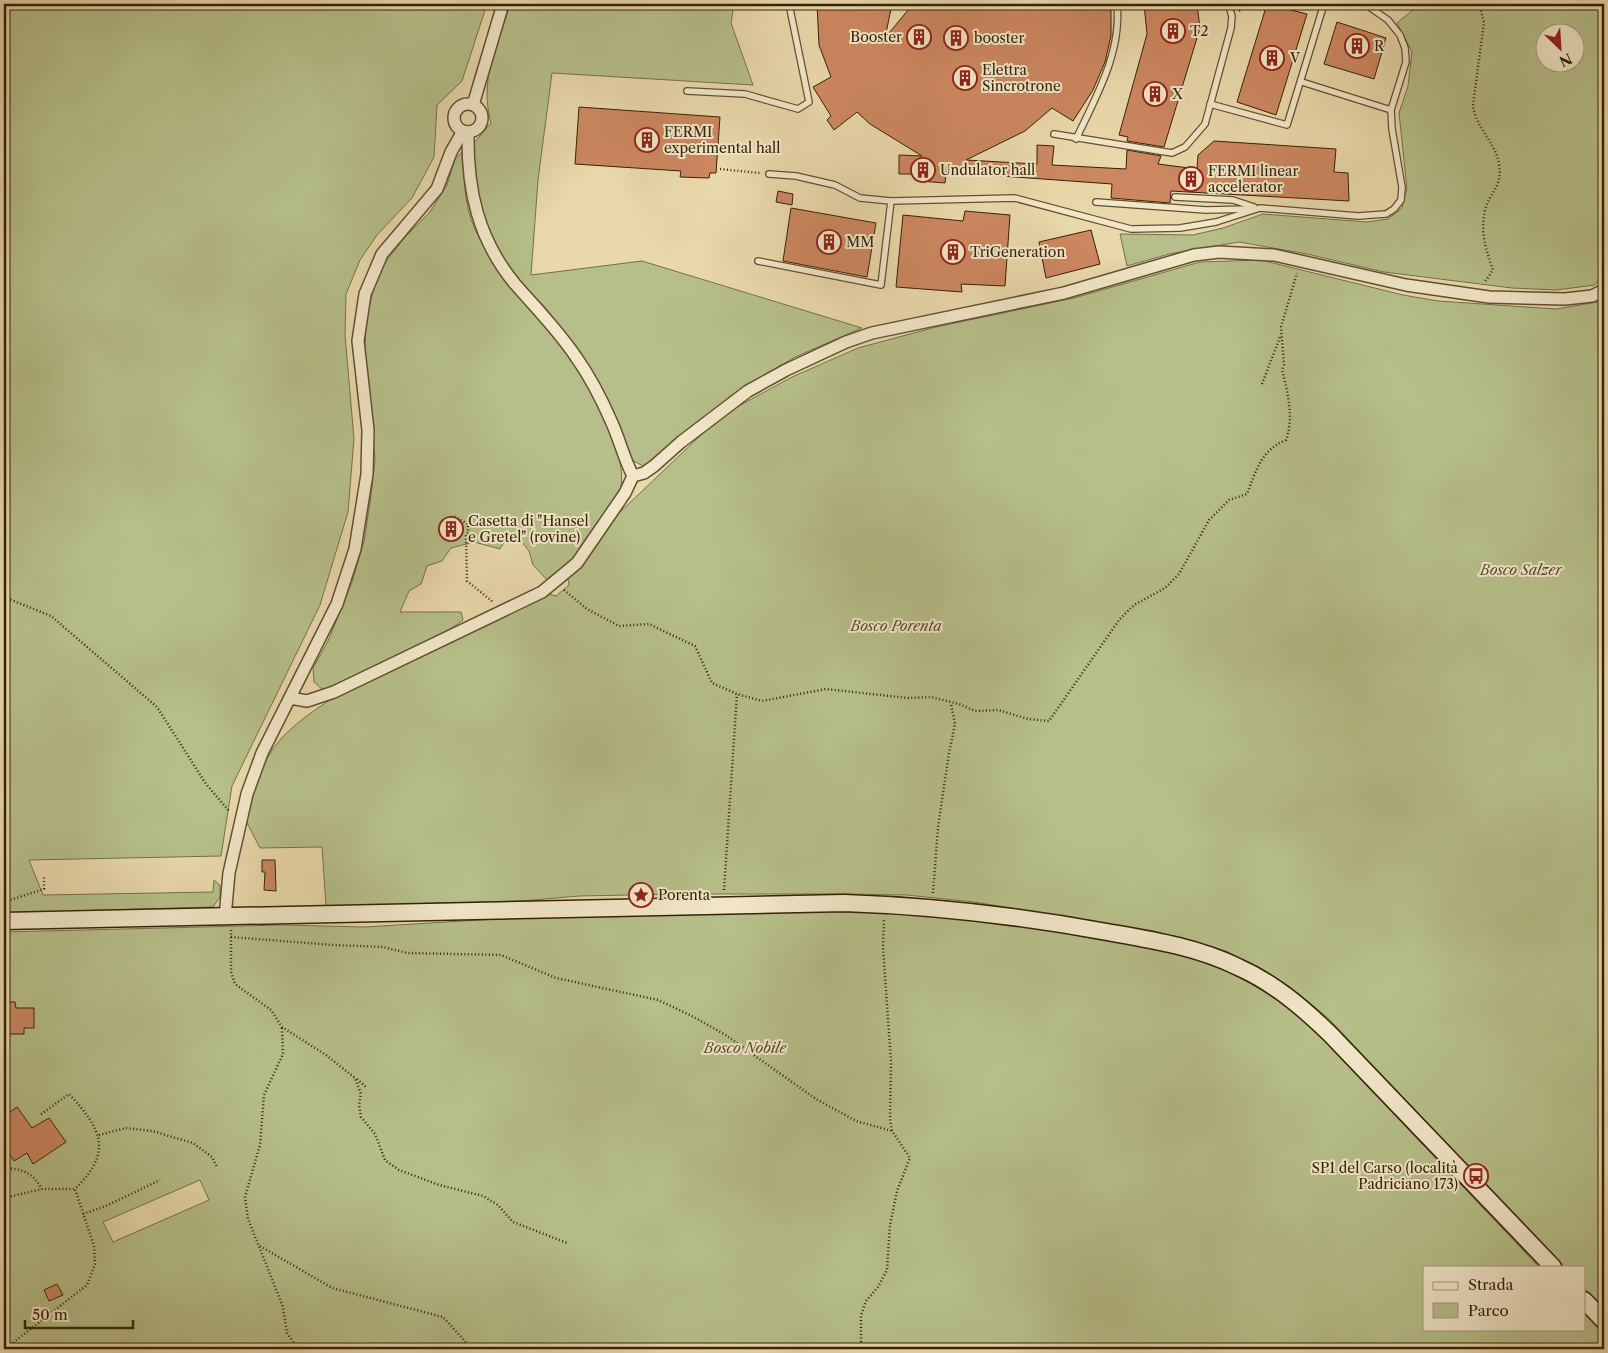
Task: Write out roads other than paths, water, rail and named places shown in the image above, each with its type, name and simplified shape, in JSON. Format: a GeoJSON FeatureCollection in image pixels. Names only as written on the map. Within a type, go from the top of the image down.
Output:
{"type":"FeatureCollection","features":[{"type":"Feature","properties":{"kind":"main road"},"geometry":{"type":"LineString","coordinates":[[4,921],[722,905],[885,904],[932,907],[1034,919],[1152,940],[1205,953],[1240,967],[1267,982],[1306,1011],[1552,1266]]}},
{"type":"Feature","properties":{"kind":"main road"},"geometry":{"type":"LineString","coordinates":[[1586,1302],[1604,1321]]}},
{"type":"Feature","properties":{"kind":"street"},"geometry":{"type":"LineString","coordinates":[[473,105],[503,4]]}},
{"type":"Feature","properties":{"kind":"street"},"geometry":{"type":"LineString","coordinates":[[228,917],[229,873],[240,820],[262,753],[337,604],[347,579],[357,541],[367,474],[368,430],[358,341],[365,294],[382,254],[437,189],[450,152],[465,132],[478,128],[482,118],[481,113],[473,105]]}},
{"type":"Feature","properties":{"kind":"street"},"geometry":{"type":"LineString","coordinates":[[473,105],[462,106],[455,114],[455,124],[465,132],[471,196],[478,220],[488,243],[501,265],[551,323],[592,381],[633,476]]}},
{"type":"Feature","properties":{"kind":"street"},"geometry":{"type":"LineString","coordinates":[[290,698],[307,701],[334,692],[542,592],[577,563],[595,538],[633,476],[644,473],[654,466],[709,420],[748,391],[816,355],[872,333],[1064,293],[1194,255],[1219,252],[1250,252],[1301,261],[1406,286],[1470,294],[1516,298],[1565,299],[1592,296],[1604,290]]}},
{"type":"Feature","properties":{"kind":"lane"},"geometry":{"type":"LineString","coordinates":[[687,91],[746,94],[798,109],[804,107],[809,102],[788,4]]}},
{"type":"Feature","properties":{"kind":"lane"},"geometry":{"type":"LineString","coordinates":[[1076,139],[1110,66],[1119,16],[1117,4]]}},
{"type":"Feature","properties":{"kind":"lane"},"geometry":{"type":"LineString","coordinates":[[1054,134],[1172,153],[1186,147],[1205,124],[1231,28],[1232,16],[1228,4]]}},
{"type":"Feature","properties":{"kind":"lane"},"geometry":{"type":"LineString","coordinates":[[1210,104],[1287,125],[1302,82],[1324,4]]}},
{"type":"Feature","properties":{"kind":"lane"},"geometry":{"type":"LineString","coordinates":[[1096,202],[1206,210],[1260,208],[1358,216],[1386,214],[1401,200],[1402,188],[1392,129],[1391,110],[1406,62],[1405,48],[1400,35],[1388,20],[1365,4]]}},
{"type":"Feature","properties":{"kind":"lane"},"geometry":{"type":"LineString","coordinates":[[1302,82],[1391,110]]}},
{"type":"Feature","properties":{"kind":"lane"},"geometry":{"type":"LineString","coordinates":[[769,174],[796,176],[834,185],[860,198],[891,201],[1015,198],[1131,229],[1189,226],[1216,222],[1260,208]]}},
{"type":"Feature","properties":{"kind":"lane"},"geometry":{"type":"LineString","coordinates":[[1175,197],[1233,200],[1260,208]]}},
{"type":"Feature","properties":{"kind":"lane"},"geometry":{"type":"LineString","coordinates":[[758,261],[775,266],[881,285],[891,201]]}},
{"type":"Feature","properties":{"kind":"place","name":"T2"},"geometry":{"type":"Point","coordinates":[1173,31]}},
{"type":"Feature","properties":{"kind":"place","name":"Booster"},"geometry":{"type":"Point","coordinates":[919,37]}},
{"type":"Feature","properties":{"kind":"place","name":"booster"},"geometry":{"type":"Point","coordinates":[956,38]}},
{"type":"Feature","properties":{"kind":"place","name":"R"},"geometry":{"type":"Point","coordinates":[1357,46]}},
{"type":"Feature","properties":{"kind":"place","name":"V"},"geometry":{"type":"Point","coordinates":[1272,58]}},
{"type":"Feature","properties":{"kind":"place","name":"Elettra Sincrotrone"},"geometry":{"type":"Point","coordinates":[965,78]}},
{"type":"Feature","properties":{"kind":"place","name":"X"},"geometry":{"type":"Point","coordinates":[1155,94]}},
{"type":"Feature","properties":{"kind":"place","name":"FERMI experimental hall"},"geometry":{"type":"Point","coordinates":[647,140]}},
{"type":"Feature","properties":{"kind":"place","name":"Undulator hall"},"geometry":{"type":"Point","coordinates":[923,170]}},
{"type":"Feature","properties":{"kind":"place","name":"FERMI linear accelerator"},"geometry":{"type":"Point","coordinates":[1191,179]}},
{"type":"Feature","properties":{"kind":"place","name":"MM"},"geometry":{"type":"Point","coordinates":[829,242]}},
{"type":"Feature","properties":{"kind":"place","name":"TriGeneration"},"geometry":{"type":"Point","coordinates":[953,252]}},
{"type":"Feature","properties":{"kind":"place","name":"Casetta di \"Hansel e Gretel\" (rovine)"},"geometry":{"type":"Point","coordinates":[451,529]}},
{"type":"Feature","properties":{"kind":"place","name":"Porenta"},"geometry":{"type":"Point","coordinates":[641,895]}},
{"type":"Feature","properties":{"kind":"place","name":"SP1 del Carso (località Padriciano 173)"},"geometry":{"type":"Point","coordinates":[1476,1176]}},
{"type":"Feature","properties":{"kind":"park label","name":"Bosco Salzer"},"geometry":{"type":"Point","coordinates":[1521,570]}},
{"type":"Feature","properties":{"kind":"park label","name":"Bosco Porenta"},"geometry":{"type":"Point","coordinates":[896,626]}},
{"type":"Feature","properties":{"kind":"park label","name":"Bosco Nobile"},"geometry":{"type":"Point","coordinates":[745,1048]}}]}
